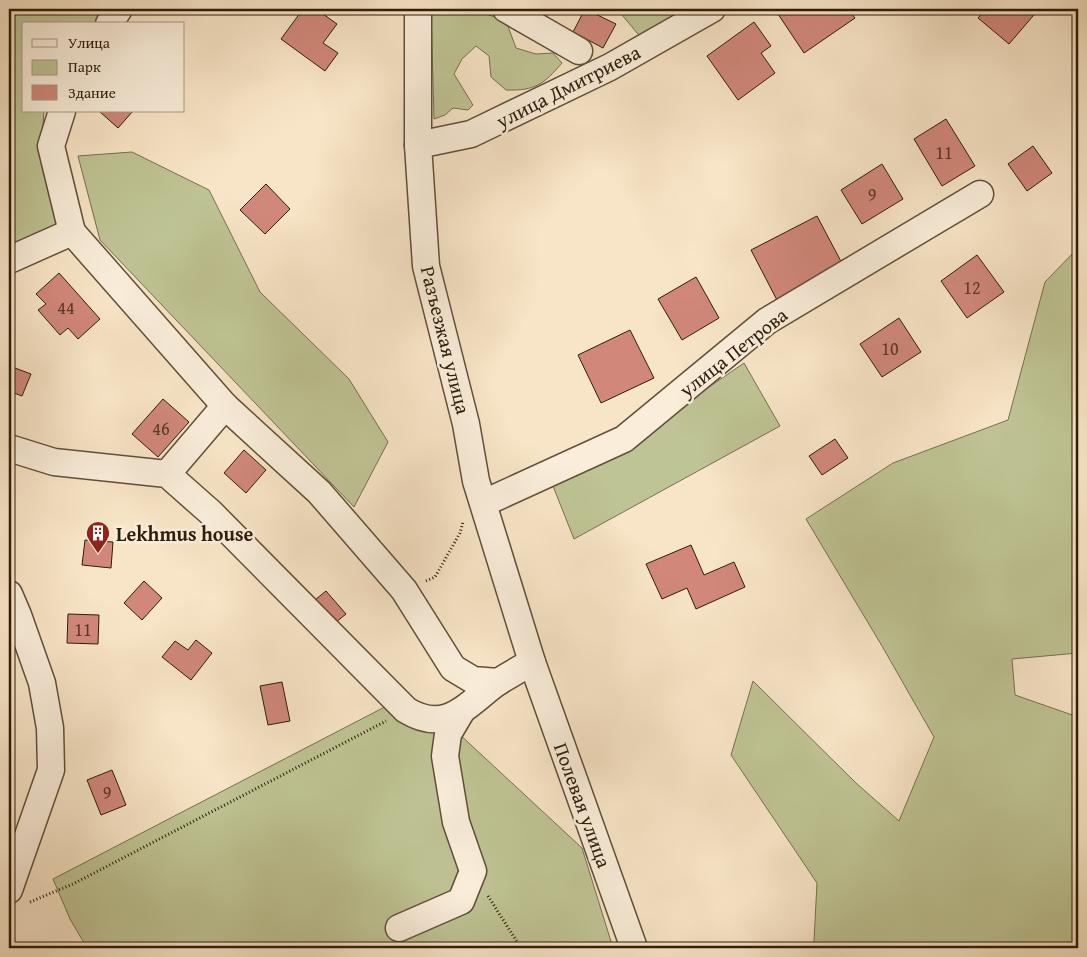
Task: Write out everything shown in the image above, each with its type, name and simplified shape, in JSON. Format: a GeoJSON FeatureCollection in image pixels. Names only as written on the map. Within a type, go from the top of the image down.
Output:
{"type":"FeatureCollection","features":[{"type":"Feature","properties":{"kind":"street"},"geometry":{"type":"LineString","coordinates":[[110,22],[119,9]]}},
{"type":"Feature","properties":{"kind":"street","name":"Разъезжая улица"},"geometry":{"type":"LineString","coordinates":[[418,9],[418,144],[426,266],[466,424],[476,481],[474,509],[532,662]]}},
{"type":"Feature","properties":{"kind":"street"},"geometry":{"type":"LineString","coordinates":[[506,9],[579,51]]}},
{"type":"Feature","properties":{"kind":"street","name":"улица Дмитриева"},"geometry":{"type":"LineString","coordinates":[[418,144],[471,134],[610,67],[712,9]]}},
{"type":"Feature","properties":{"kind":"street"},"geometry":{"type":"LineString","coordinates":[[62,112],[51,146],[72,232],[225,406],[318,492],[404,590],[453,668],[473,680],[498,682]]}},
{"type":"Feature","properties":{"kind":"street","name":"улица Петрова"},"geometry":{"type":"LineString","coordinates":[[474,509],[624,439],[767,321],[980,194]]}},
{"type":"Feature","properties":{"kind":"street"},"geometry":{"type":"LineString","coordinates":[[9,260],[72,232]]}},
{"type":"Feature","properties":{"kind":"street"},"geometry":{"type":"LineString","coordinates":[[166,474],[225,406]]}},
{"type":"Feature","properties":{"kind":"street"},"geometry":{"type":"LineString","coordinates":[[9,448],[54,462],[166,474],[210,512],[406,710],[416,716],[429,720],[446,719],[461,712],[498,682],[532,662]]}},
{"type":"Feature","properties":{"kind":"street"},"geometry":{"type":"LineString","coordinates":[[9,594],[42,683],[50,728],[51,770],[18,897]]}},
{"type":"Feature","properties":{"kind":"street","name":"Полевая улица"},"geometry":{"type":"LineString","coordinates":[[532,662],[634,948]]}},
{"type":"Feature","properties":{"kind":"street"},"geometry":{"type":"LineString","coordinates":[[399,928],[461,902],[473,871],[456,822],[445,756],[448,734],[461,712]]}},
{"type":"Feature","properties":{"kind":"path"},"geometry":{"type":"LineString","coordinates":[[404,590],[435,577],[474,509]]}},
{"type":"Feature","properties":{"kind":"path"},"geometry":{"type":"LineString","coordinates":[[18,897],[73,884],[406,710]]}},
{"type":"Feature","properties":{"kind":"path"},"geometry":{"type":"LineString","coordinates":[[473,871],[521,948]]}},
{"type":"Feature","properties":{"kind":"green space"},"geometry":{"type":"Polygon","coordinates":[[[9,9],[111,9],[102,22],[22,22],[22,112],[44,112],[41,151],[60,228],[9,249],[9,9]]]}},
{"type":"Feature","properties":{"kind":"green space"},"geometry":{"type":"Polygon","coordinates":[[[431,9],[472,9],[506,21],[516,48],[536,54],[553,53],[562,63],[538,85],[524,89],[506,90],[491,77],[489,56],[476,46],[462,59],[454,74],[473,105],[468,110],[453,108],[445,115],[434,119],[431,9]]]}},
{"type":"Feature","properties":{"kind":"green space"},"geometry":{"type":"Polygon","coordinates":[[[617,9],[696,9],[643,40],[617,9]]]}},
{"type":"Feature","properties":{"kind":"green space"},"geometry":{"type":"Polygon","coordinates":[[[132,152],[209,190],[260,292],[349,379],[388,442],[354,507],[100,240],[78,156],[132,152]]]}},
{"type":"Feature","properties":{"kind":"green space"},"geometry":{"type":"Polygon","coordinates":[[[1078,248],[1078,653],[1012,659],[1015,695],[1078,717],[1078,948],[809,948],[814,941],[817,883],[731,755],[753,681],[856,783],[899,821],[934,737],[806,519],[893,463],[1008,420],[1045,282],[1078,248]]]}},
{"type":"Feature","properties":{"kind":"green space"},"geometry":{"type":"Polygon","coordinates":[[[744,363],[780,426],[574,539],[551,481],[610,455],[744,363]]]}},
{"type":"Feature","properties":{"kind":"green space"},"geometry":{"type":"Polygon","coordinates":[[[402,698],[457,732],[582,848],[613,948],[87,948],[70,919],[53,879],[402,698]]]}},
{"type":"Feature","properties":{"kind":"building"},"geometry":{"type":"Polygon","coordinates":[[[303,9],[316,9],[337,24],[323,43],[338,53],[325,71],[281,39],[303,9]]]}},
{"type":"Feature","properties":{"kind":"building"},"geometry":{"type":"Polygon","coordinates":[[[585,9],[616,24],[603,48],[573,32],[585,9]]]}},
{"type":"Feature","properties":{"kind":"building"},"geometry":{"type":"Polygon","coordinates":[[[786,9],[848,9],[855,18],[804,53],[778,14],[786,9]]]}},
{"type":"Feature","properties":{"kind":"building"},"geometry":{"type":"Polygon","coordinates":[[[986,9],[1039,9],[1009,44],[978,18],[986,9]]]}},
{"type":"Feature","properties":{"kind":"building"},"geometry":{"type":"Polygon","coordinates":[[[754,22],[771,46],[761,53],[775,73],[738,100],[707,56],[754,22]]]}},
{"type":"Feature","properties":{"kind":"building"},"geometry":{"type":"Polygon","coordinates":[[[100,112],[132,112],[118,128],[100,112]]]}},
{"type":"Feature","properties":{"kind":"building"},"geometry":{"type":"Polygon","coordinates":[[[946,119],[975,166],[942,186],[914,139],[946,119]]]}},
{"type":"Feature","properties":{"kind":"building"},"geometry":{"type":"Polygon","coordinates":[[[1033,146],[1052,173],[1027,191],[1008,164],[1033,146]]]}},
{"type":"Feature","properties":{"kind":"building"},"geometry":{"type":"Polygon","coordinates":[[[882,164],[903,199],[862,224],[841,190],[882,164]]]}},
{"type":"Feature","properties":{"kind":"building"},"geometry":{"type":"Polygon","coordinates":[[[266,184],[290,209],[265,234],[240,210],[266,184]]]}},
{"type":"Feature","properties":{"kind":"building"},"geometry":{"type":"Polygon","coordinates":[[[817,216],[845,269],[779,304],[751,250],[817,216]]]}},
{"type":"Feature","properties":{"kind":"building"},"geometry":{"type":"Polygon","coordinates":[[[977,255],[1004,292],[967,318],[941,281],[977,255]]]}},
{"type":"Feature","properties":{"kind":"building"},"geometry":{"type":"Polygon","coordinates":[[[59,273],[100,319],[78,339],[68,328],[60,335],[38,310],[46,304],[36,294],[59,273]]]}},
{"type":"Feature","properties":{"kind":"building"},"geometry":{"type":"Polygon","coordinates":[[[696,277],[719,318],[682,340],[658,299],[696,277]]]}},
{"type":"Feature","properties":{"kind":"building"},"geometry":{"type":"Polygon","coordinates":[[[899,318],[921,352],[882,377],[860,344],[899,318]]]}},
{"type":"Feature","properties":{"kind":"building"},"geometry":{"type":"Polygon","coordinates":[[[630,330],[654,378],[601,403],[578,355],[630,330]]]}},
{"type":"Feature","properties":{"kind":"building"},"geometry":{"type":"Polygon","coordinates":[[[15,368],[31,374],[22,396],[9,391],[9,384],[15,368]]]}},
{"type":"Feature","properties":{"kind":"building"},"geometry":{"type":"Polygon","coordinates":[[[163,399],[189,422],[158,457],[132,434],[163,399]]]}},
{"type":"Feature","properties":{"kind":"building"},"geometry":{"type":"Polygon","coordinates":[[[835,439],[848,458],[822,475],[809,456],[835,439]]]}},
{"type":"Feature","properties":{"kind":"building"},"geometry":{"type":"Polygon","coordinates":[[[244,450],[266,470],[246,493],[224,473],[244,450]]]}},
{"type":"Feature","properties":{"kind":"building","name":"Lekhmus house"},"geometry":{"type":"Polygon","coordinates":[[[85,540],[113,542],[111,568],[82,565],[85,540]]]}},
{"type":"Feature","properties":{"kind":"building"},"geometry":{"type":"Polygon","coordinates":[[[691,545],[704,575],[734,562],[745,587],[696,609],[687,588],[662,599],[646,564],[691,545]]]}},
{"type":"Feature","properties":{"kind":"building"},"geometry":{"type":"Polygon","coordinates":[[[144,581],[162,598],[142,620],[124,603],[144,581]]]}},
{"type":"Feature","properties":{"kind":"building"},"geometry":{"type":"Polygon","coordinates":[[[326,591],[346,614],[330,627],[310,604],[326,591]]]}},
{"type":"Feature","properties":{"kind":"building"},"geometry":{"type":"Polygon","coordinates":[[[68,614],[99,615],[98,644],[67,643],[68,614]]]}},
{"type":"Feature","properties":{"kind":"building"},"geometry":{"type":"Polygon","coordinates":[[[196,640],[212,653],[191,680],[162,657],[175,641],[188,650],[196,640]]]}},
{"type":"Feature","properties":{"kind":"building"},"geometry":{"type":"Polygon","coordinates":[[[282,682],[290,721],[268,725],[260,686],[282,682]]]}},
{"type":"Feature","properties":{"kind":"building"},"geometry":{"type":"Polygon","coordinates":[[[112,770],[126,805],[101,815],[87,780],[112,770]]]}},
{"type":"Feature","properties":{"kind":"place","name":"Lekhmus house"},"geometry":{"type":"Point","coordinates":[98,554]}}]}
